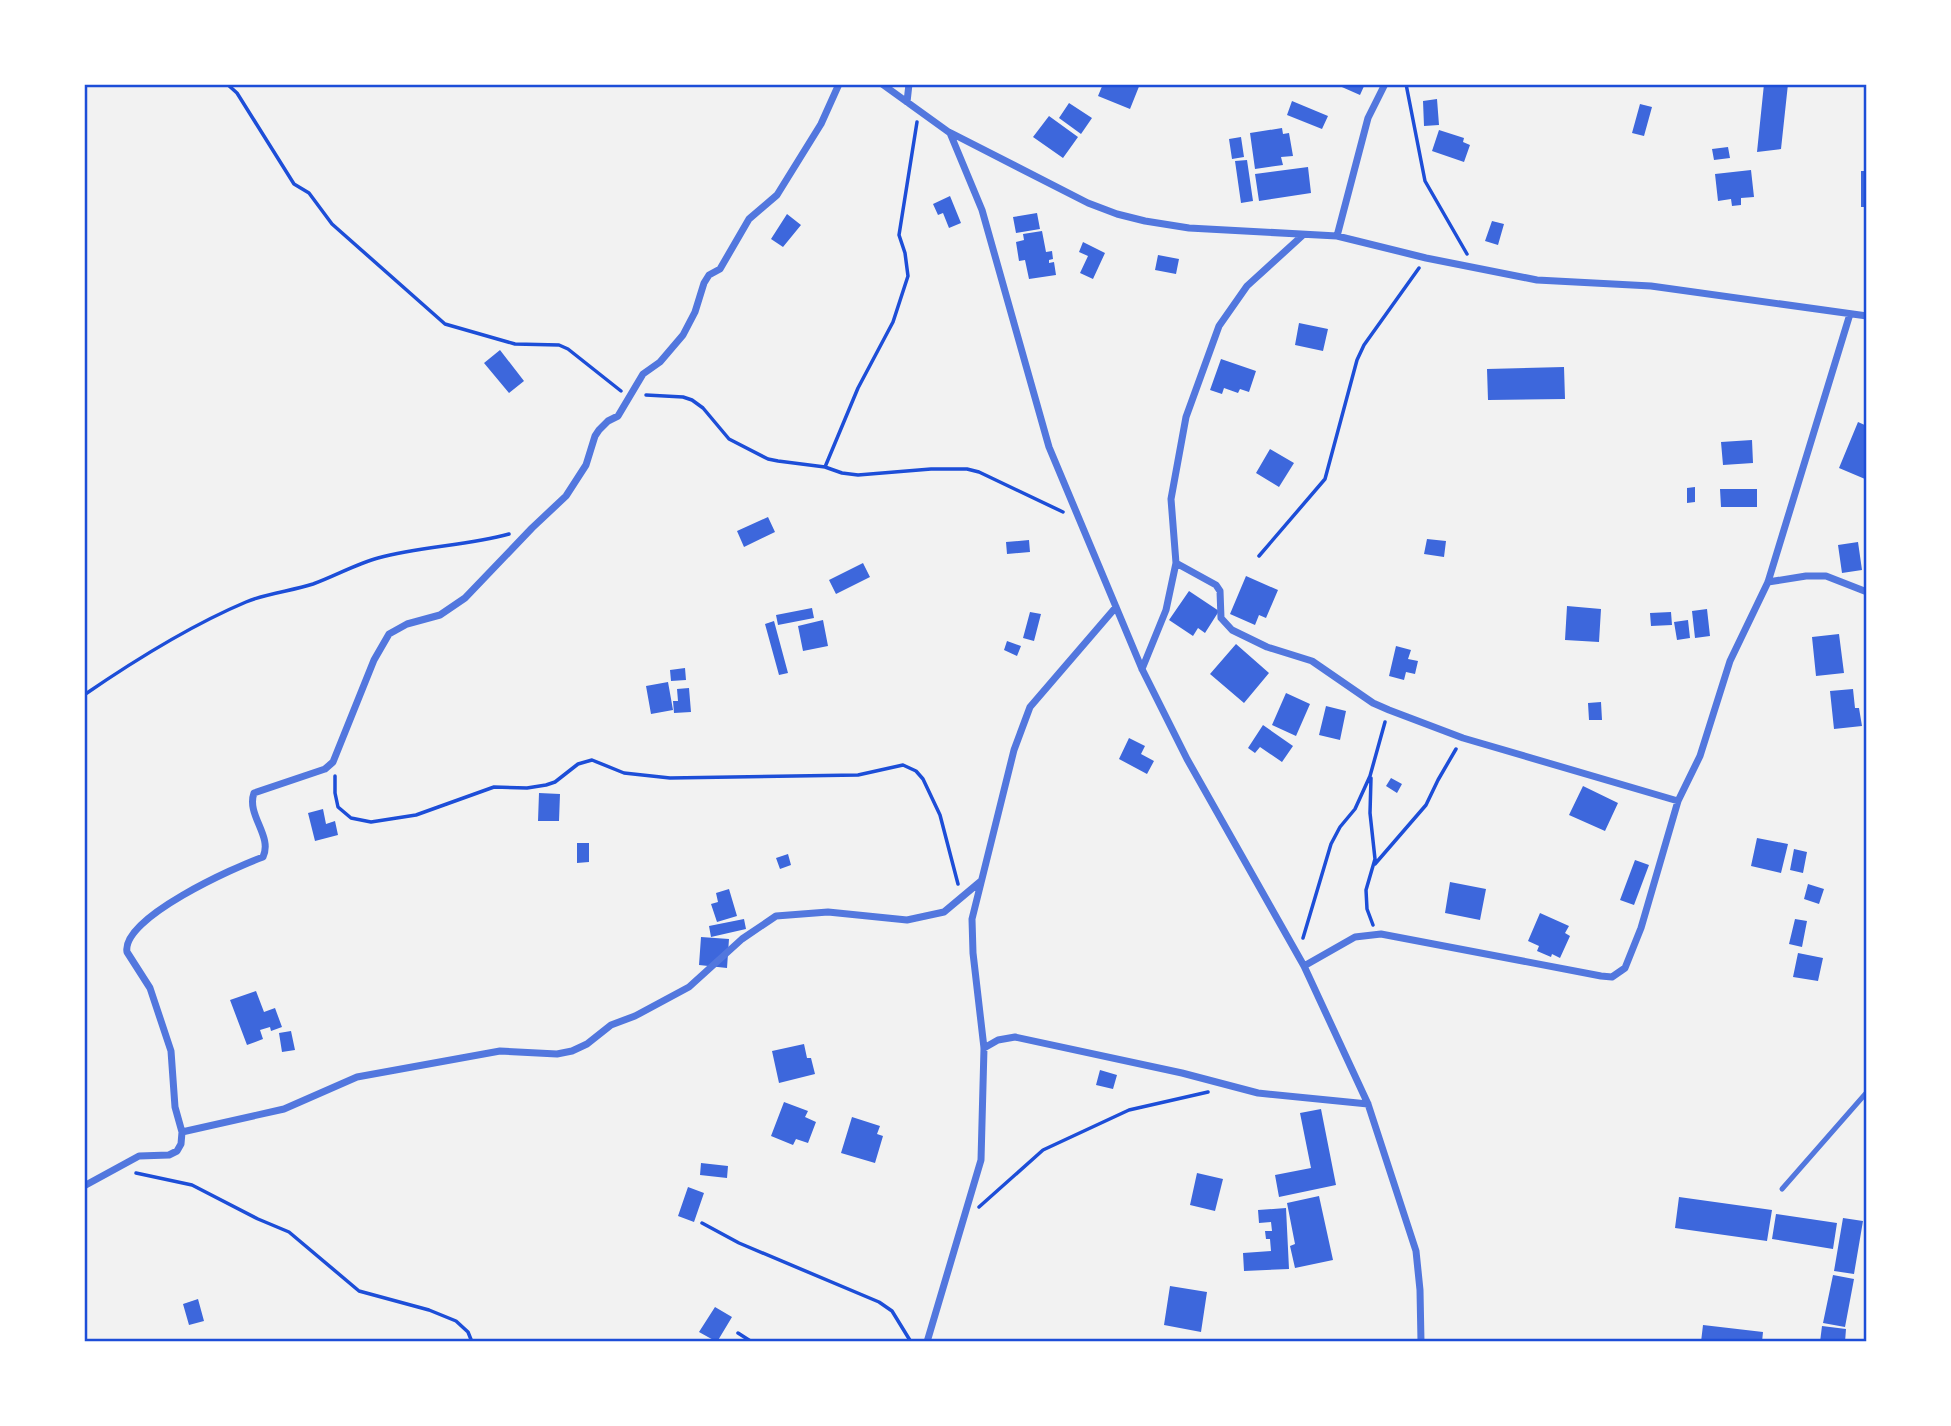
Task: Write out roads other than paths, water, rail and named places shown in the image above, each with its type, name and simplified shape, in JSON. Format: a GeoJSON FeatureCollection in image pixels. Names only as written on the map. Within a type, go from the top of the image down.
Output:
{"type":"FeatureCollection","features":[{"type":"Feature","properties":{"kind":"street"},"geometry":{"type":"LineString","coordinates":[[84,1186],[139,1156],[169,1154],[177,1151],[181,1144],[182,1132],[175,1107],[171,1051],[155,998],[127,952],[126,947],[132,935],[177,899],[239,866],[263,858],[266,852],[262,830],[251,804],[254,793],[325,769],[335,757],[369,672],[389,634],[407,624],[452,609],[566,496],[586,464],[595,436],[608,421],[618,416],[643,374],[660,362],[683,335],[695,312],[704,283],[709,275],[720,269],[749,219],[776,195],[821,124],[839,84]]}},
{"type":"Feature","properties":{"kind":"street"},"geometry":{"type":"LineString","coordinates":[[881,84],[950,133],[1088,203],[1117,214],[1189,228],[1337,236],[1426,258],[1537,280],[1651,286],[1867,316]]}},
{"type":"Feature","properties":{"kind":"street"},"geometry":{"type":"LineString","coordinates":[[907,102],[909,84]]}},
{"type":"Feature","properties":{"kind":"street"},"geometry":{"type":"LineString","coordinates":[[1337,236],[1368,118],[1385,84]]}},
{"type":"Feature","properties":{"kind":"street"},"geometry":{"type":"LineString","coordinates":[[950,133],[982,210],[1049,447],[1142,668],[1187,759],[1304,966],[1368,1104],[1416,1251],[1421,1342]]}},
{"type":"Feature","properties":{"kind":"street"},"geometry":{"type":"LineString","coordinates":[[1142,668],[1166,610],[1176,563],[1171,518],[1173,481],[1186,416],[1219,326],[1247,286],[1303,235]]}},
{"type":"Feature","properties":{"kind":"street"},"geometry":{"type":"LineString","coordinates":[[1304,966],[1354,937],[1381,934],[1601,976],[1612,977],[1625,968],[1641,928],[1678,801],[1700,756],[1730,661],[1768,582],[1850,314]]}},
{"type":"Feature","properties":{"kind":"street"},"geometry":{"type":"LineString","coordinates":[[1176,563],[1216,585],[1220,591],[1221,618],[1232,630],[1267,647],[1312,661],[1373,703],[1463,738],[1678,801]]}},
{"type":"Feature","properties":{"kind":"street"},"geometry":{"type":"LineString","coordinates":[[1768,582],[1826,576],[1867,592]]}},
{"type":"Feature","properties":{"kind":"street"},"geometry":{"type":"LineString","coordinates":[[928,1342],[982,1150],[984,1048],[972,919],[1014,750],[1030,707],[1116,607]]}},
{"type":"Feature","properties":{"kind":"street"},"geometry":{"type":"LineString","coordinates":[[182,1132],[284,1109],[357,1077],[500,1051],[557,1054],[572,1051],[587,1044],[611,1025],[635,1016],[689,987],[743,939],[776,916],[828,912],[907,920],[944,912],[981,881]]}},
{"type":"Feature","properties":{"kind":"street"},"geometry":{"type":"LineString","coordinates":[[984,1048],[998,1040],[1015,1037],[1182,1073],[1258,1093],[1368,1104]]}},
{"type":"Feature","properties":{"kind":"lane"},"geometry":{"type":"LineString","coordinates":[[1782,1189],[1867,1092]]}}]}
